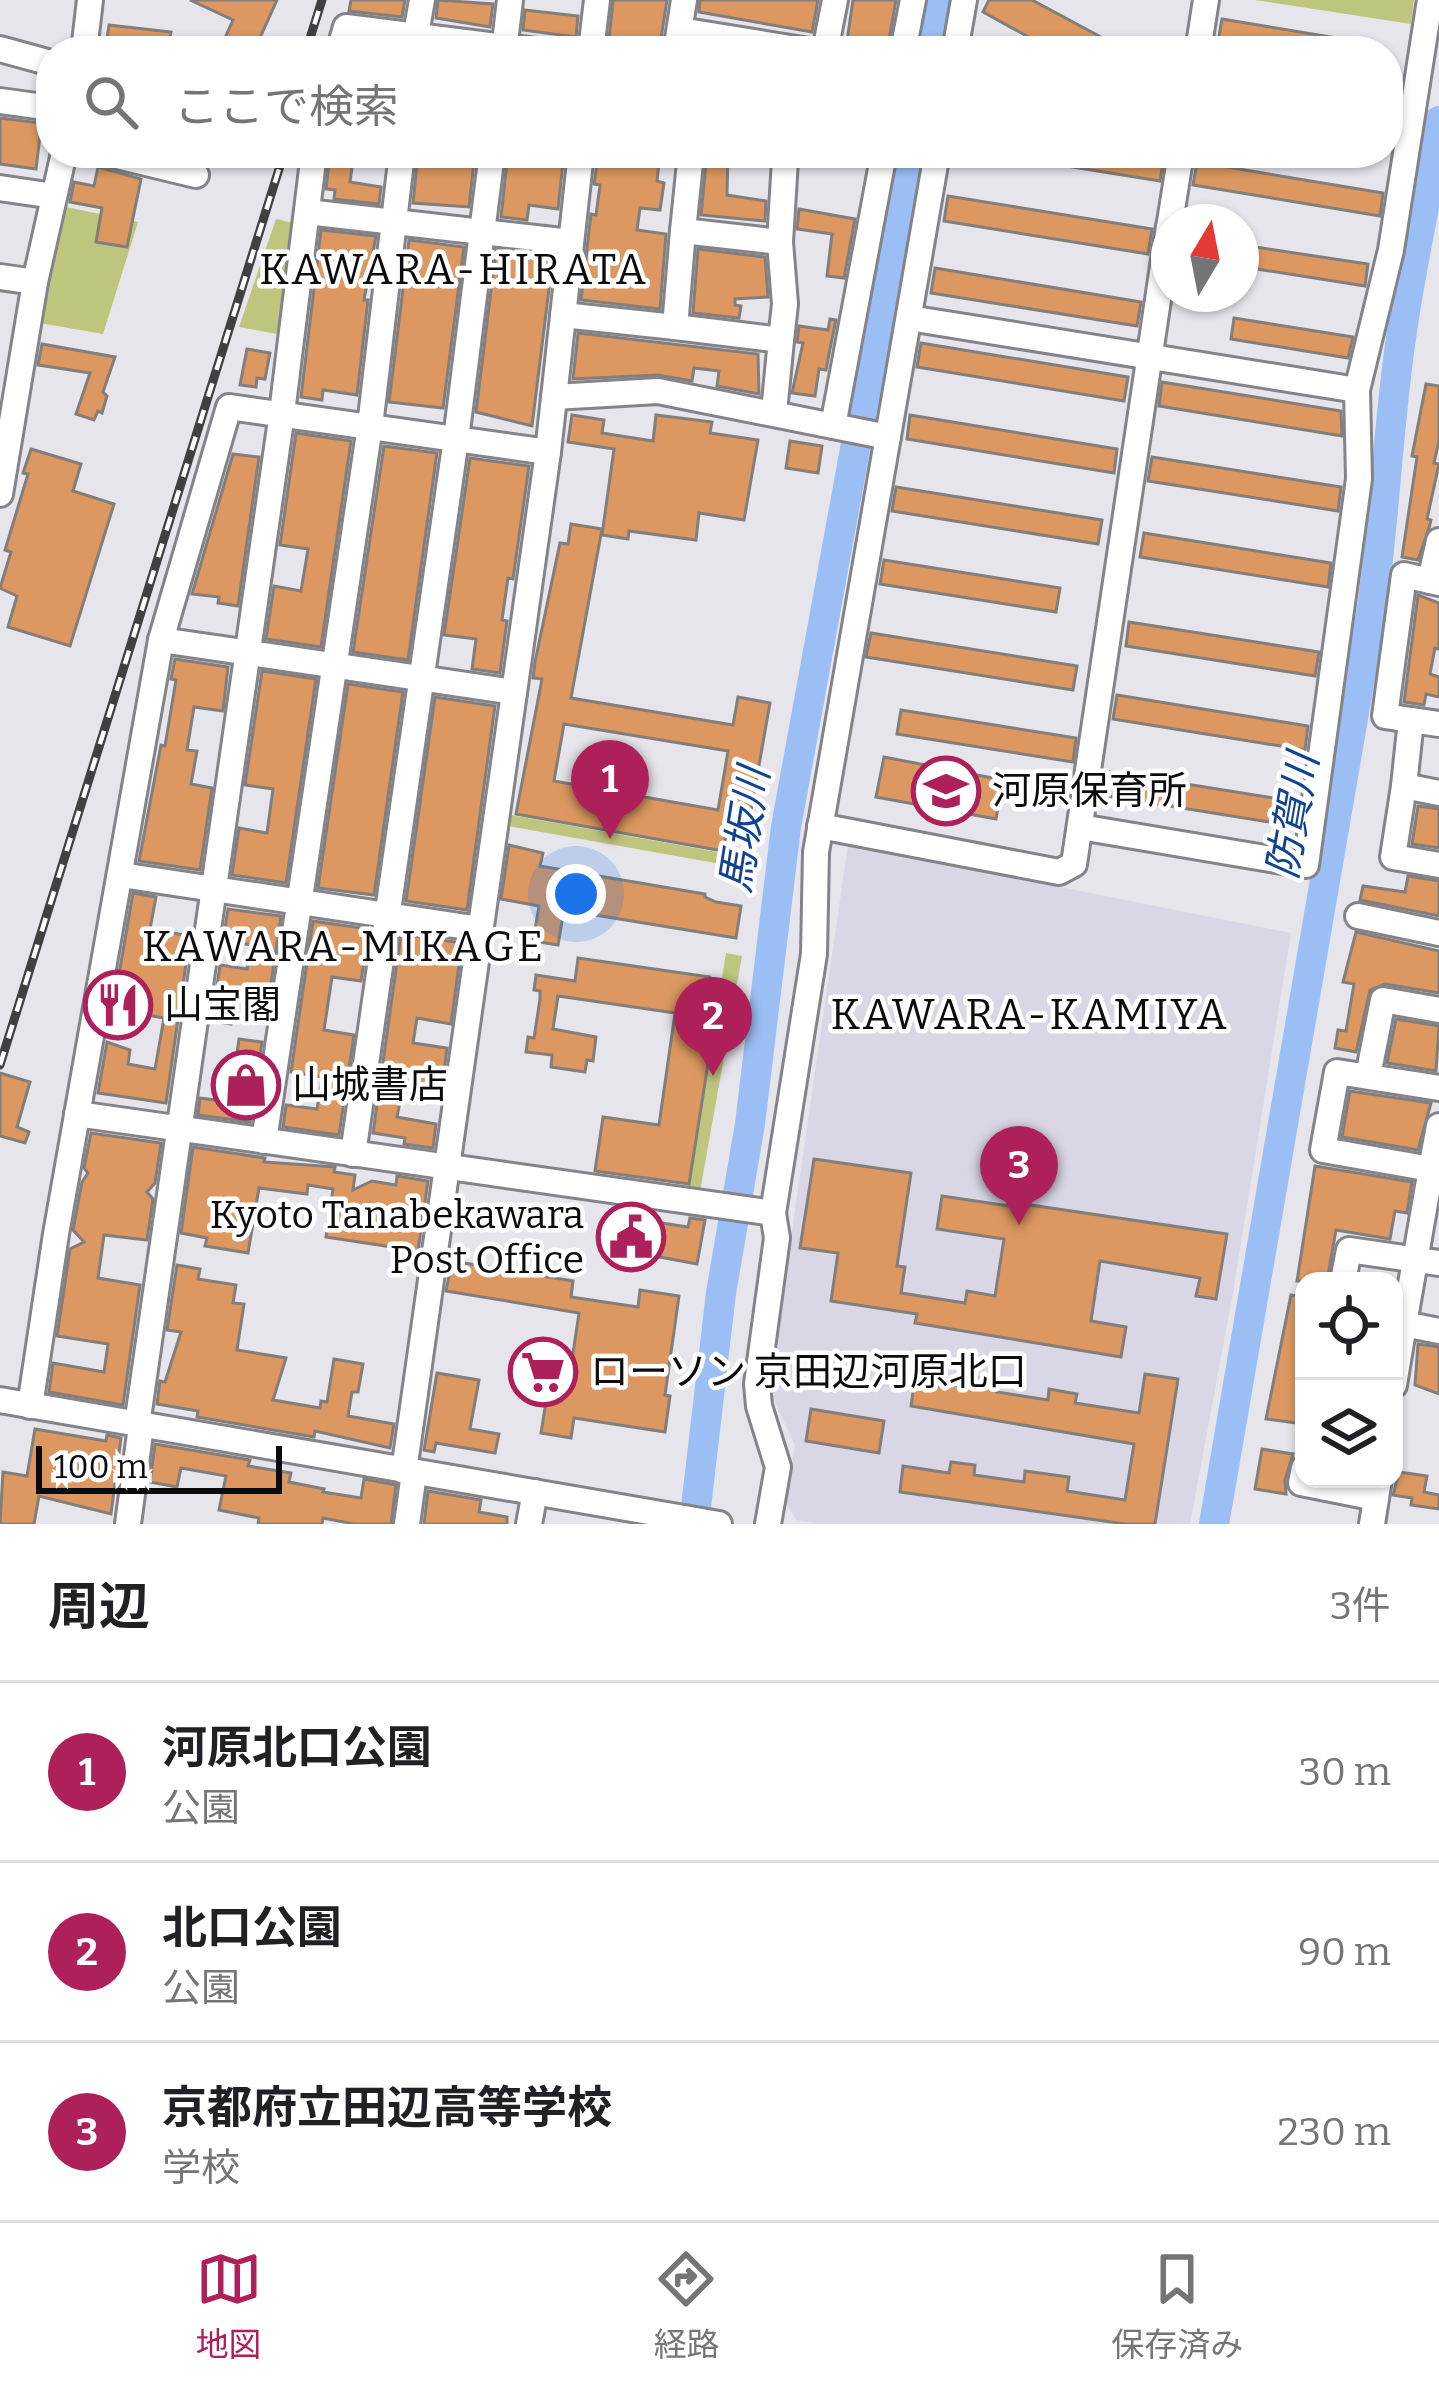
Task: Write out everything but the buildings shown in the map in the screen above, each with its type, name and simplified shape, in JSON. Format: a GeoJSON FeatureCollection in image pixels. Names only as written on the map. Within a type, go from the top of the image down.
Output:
{"type":"FeatureCollection","features":[{"type":"Feature","properties":{"kind":"street"},"geometry":{"type":"LineString","coordinates":[[86,36],[90,0]]}},
{"type":"Feature","properties":{"kind":"street"},"geometry":{"type":"LineString","coordinates":[[415,36],[422,0]]}},
{"type":"Feature","properties":{"kind":"street"},"geometry":{"type":"LineString","coordinates":[[506,36],[510,0]]}},
{"type":"Feature","properties":{"kind":"street"},"geometry":{"type":"LineString","coordinates":[[593,36],[597,0]]}},
{"type":"Feature","properties":{"kind":"street"},"geometry":{"type":"LineString","coordinates":[[679,36],[684,0]]}},
{"type":"Feature","properties":{"kind":"street"},"geometry":{"type":"LineString","coordinates":[[828,36],[835,0]]}},
{"type":"Feature","properties":{"kind":"street"},"geometry":{"type":"LineString","coordinates":[[906,36],[913,0]]}},
{"type":"Feature","properties":{"kind":"street"},"geometry":{"type":"LineString","coordinates":[[958,36],[964,0]]}},
{"type":"Feature","properties":{"kind":"street"},"geometry":{"type":"LineString","coordinates":[[1200,36],[1206,0]]}},
{"type":"Feature","properties":{"kind":"street"},"geometry":{"type":"LineString","coordinates":[[1080,827],[1306,865],[1359,479],[1357,390],[1391,250],[1430,0]]}},
{"type":"Feature","properties":{"kind":"street"},"geometry":{"type":"LineString","coordinates":[[344,36],[346,28],[380,36]]}},
{"type":"Feature","properties":{"kind":"street"},"geometry":{"type":"LineString","coordinates":[[0,50],[36,59]]}},
{"type":"Feature","properties":{"kind":"street"},"geometry":{"type":"LineString","coordinates":[[0,101],[36,107]]}},
{"type":"Feature","properties":{"kind":"street"},"geometry":{"type":"LineString","coordinates":[[0,494],[9,382],[61,168]]}},
{"type":"Feature","properties":{"kind":"street"},"geometry":{"type":"LineString","coordinates":[[167,168],[196,175]]}},
{"type":"Feature","properties":{"kind":"street"},"geometry":{"type":"LineString","coordinates":[[128,1524],[178,1128],[282,413],[312,168]]}},
{"type":"Feature","properties":{"kind":"street"},"geometry":{"type":"LineString","coordinates":[[264,1141],[370,426],[400,168]]}},
{"type":"Feature","properties":{"kind":"street"},"geometry":{"type":"LineString","coordinates":[[353,1154],[456,439],[489,168]]}},
{"type":"Feature","properties":{"kind":"street"},"geometry":{"type":"LineString","coordinates":[[407,1524],[409,1472],[446,1168],[548,452],[579,168]]}},
{"type":"Feature","properties":{"kind":"street"},"geometry":{"type":"LineString","coordinates":[[675,327],[689,168]]}},
{"type":"Feature","properties":{"kind":"street"},"geometry":{"type":"LineString","coordinates":[[774,412],[784,304],[780,242],[785,168]]}},
{"type":"Feature","properties":{"kind":"street"},"geometry":{"type":"LineString","coordinates":[[840,427],[882,168]]}},
{"type":"Feature","properties":{"kind":"street"},"geometry":{"type":"LineString","coordinates":[[768,1524],[778,1466],[757,1384],[777,1238],[762,1212],[814,954],[815,852],[934,168]]}},
{"type":"Feature","properties":{"kind":"street"},"geometry":{"type":"LineString","coordinates":[[1172,204],[1178,168]]}},
{"type":"Feature","properties":{"kind":"street"},"geometry":{"type":"LineString","coordinates":[[0,188],[54,196]]}},
{"type":"Feature","properties":{"kind":"street"},"geometry":{"type":"LineString","coordinates":[[307,212],[571,242]]}},
{"type":"Feature","properties":{"kind":"street"},"geometry":{"type":"LineString","coordinates":[[683,231],[780,242]]}},
{"type":"Feature","properties":{"kind":"street"},"geometry":{"type":"LineString","coordinates":[[0,277],[35,281]]}},
{"type":"Feature","properties":{"kind":"street"},"geometry":{"type":"LineString","coordinates":[[820,826],[1059,872],[1074,864],[1155,312]]}},
{"type":"Feature","properties":{"kind":"street"},"geometry":{"type":"LineString","coordinates":[[563,315],[782,340]]}},
{"type":"Feature","properties":{"kind":"street"},"geometry":{"type":"LineString","coordinates":[[909,318],[1357,390]]}},
{"type":"Feature","properties":{"kind":"street"},"geometry":{"type":"LineString","coordinates":[[554,397],[658,392],[884,436]]}},
{"type":"Feature","properties":{"kind":"street"},"geometry":{"type":"LineString","coordinates":[[30,1406],[161,640],[229,407],[548,452]]}},
{"type":"Feature","properties":{"kind":"street"},"geometry":{"type":"LineString","coordinates":[[1439,541],[1435,582],[1404,575],[1385,716],[1439,724]]}},
{"type":"Feature","properties":{"kind":"street"},"geometry":{"type":"LineString","coordinates":[[161,640],[514,692]]}},
{"type":"Feature","properties":{"kind":"street"},"geometry":{"type":"LineString","coordinates":[[1411,720],[1393,857],[1439,865]]}},
{"type":"Feature","properties":{"kind":"street"},"geometry":{"type":"LineString","coordinates":[[1404,786],[1439,793]]}},
{"type":"Feature","properties":{"kind":"street"},"geometry":{"type":"LineString","coordinates":[[121,875],[480,928]]}},
{"type":"Feature","properties":{"kind":"street"},"geometry":{"type":"LineString","coordinates":[[1358,916],[1439,933]]}},
{"type":"Feature","properties":{"kind":"street"},"geometry":{"type":"LineString","coordinates":[[1368,1076],[1383,1000],[1439,1010]]}},
{"type":"Feature","properties":{"kind":"street"},"geometry":{"type":"LineString","coordinates":[[1431,1169],[1323,1150],[1337,1072],[1439,1088]]}},
{"type":"Feature","properties":{"kind":"street"},"geometry":{"type":"LineString","coordinates":[[77,1114],[762,1212]]}},
{"type":"Feature","properties":{"kind":"street"},"geometry":{"type":"LineString","coordinates":[[1395,1380],[1404,1324],[1427,1261],[1431,1169],[1439,1126]]}},
{"type":"Feature","properties":{"kind":"street"},"geometry":{"type":"LineString","coordinates":[[1345,1272],[1349,1250],[1427,1261]]}},
{"type":"Feature","properties":{"kind":"street"},"geometry":{"type":"LineString","coordinates":[[1404,1324],[1439,1331]]}},
{"type":"Feature","properties":{"kind":"street"},"geometry":{"type":"LineString","coordinates":[[0,1400],[718,1524]]}},
{"type":"Feature","properties":{"kind":"street"},"geometry":{"type":"LineString","coordinates":[[1372,1524],[1377,1488]]}},
{"type":"Feature","properties":{"kind":"street"},"geometry":{"type":"LineString","coordinates":[[530,1524],[535,1492]]}},
{"type":"Feature","properties":{"kind":"shaded area"},"geometry":{"type":"Polygon","coordinates":[[[848,845],[1291,933],[1190,1524],[819,1524],[796,1520],[786,1502],[795,1445],[769,1389],[848,845]]]}},
{"type":"Feature","properties":{"kind":"green space"},"geometry":{"type":"Polygon","coordinates":[[[1255,0],[1414,0],[1411,24],[1255,0]]]}},
{"type":"Feature","properties":{"kind":"green space"},"geometry":{"type":"Polygon","coordinates":[[[66,207],[138,222],[103,334],[40,323],[66,207]]]}},
{"type":"Feature","properties":{"kind":"green space"},"geometry":{"type":"Polygon","coordinates":[[[276,219],[297,224],[283,335],[239,327],[276,219]]]}},
{"type":"Feature","properties":{"kind":"green space"},"geometry":{"type":"Polygon","coordinates":[[[499,813],[723,853],[721,864],[497,824],[499,813]]]}},
{"type":"Feature","properties":{"kind":"green space"},"geometry":{"type":"Polygon","coordinates":[[[726,953],[742,956],[699,1197],[687,1196],[726,953]]]}},
{"type":"Feature","properties":{"kind":"waterway","name":"馬坂川"},"geometry":{"type":"LineString","coordinates":[[930,36],[937,0]]}},
{"type":"Feature","properties":{"kind":"waterway","name":"防賀川"},"geometry":{"type":"LineString","coordinates":[[1214,1524],[1372,608],[1397,366],[1439,121]]}},
{"type":"Feature","properties":{"kind":"waterway","name":"馬坂川"},"geometry":{"type":"LineString","coordinates":[[694,1524],[786,827],[906,168]]}},
{"type":"Feature","properties":{"kind":"railway"},"geometry":{"type":"LineString","coordinates":[[311,36],[322,0]]}},
{"type":"Feature","properties":{"kind":"railway"},"geometry":{"type":"LineString","coordinates":[[0,1065],[279,168]]}},
{"type":"Feature","properties":{"kind":"place","name":"河原保育所"},"geometry":{"type":"Point","coordinates":[946,791]}},
{"type":"Feature","properties":{"kind":"place","name":"河原北口公園"},"geometry":{"type":"Point","coordinates":[610,839]}},
{"type":"Feature","properties":{"kind":"place","name":"山宝閣"},"geometry":{"type":"Point","coordinates":[118,1005]}},
{"type":"Feature","properties":{"kind":"place","name":"北口公園"},"geometry":{"type":"Point","coordinates":[713,1076]}},
{"type":"Feature","properties":{"kind":"place","name":"山城書店"},"geometry":{"type":"Point","coordinates":[246,1085]}},
{"type":"Feature","properties":{"kind":"place","name":"京都府立田辺高等学校"},"geometry":{"type":"Point","coordinates":[1019,1225]}},
{"type":"Feature","properties":{"kind":"place","name":"Kyoto Tanabekawara Post Office"},"geometry":{"type":"Point","coordinates":[631,1237]}},
{"type":"Feature","properties":{"kind":"place","name":"ローソン 京田辺河原北口"},"geometry":{"type":"Point","coordinates":[543,1372]}},
{"type":"Feature","properties":{"kind":"district","name":"KAWARA-HIRATA"},"geometry":{"type":"Point","coordinates":[454,270]}},
{"type":"Feature","properties":{"kind":"district","name":"KAWARA-MIKAGE"},"geometry":{"type":"Point","coordinates":[344,947]}},
{"type":"Feature","properties":{"kind":"district","name":"KAWARA-KAMIYA"},"geometry":{"type":"Point","coordinates":[1030,1015]}}]}
